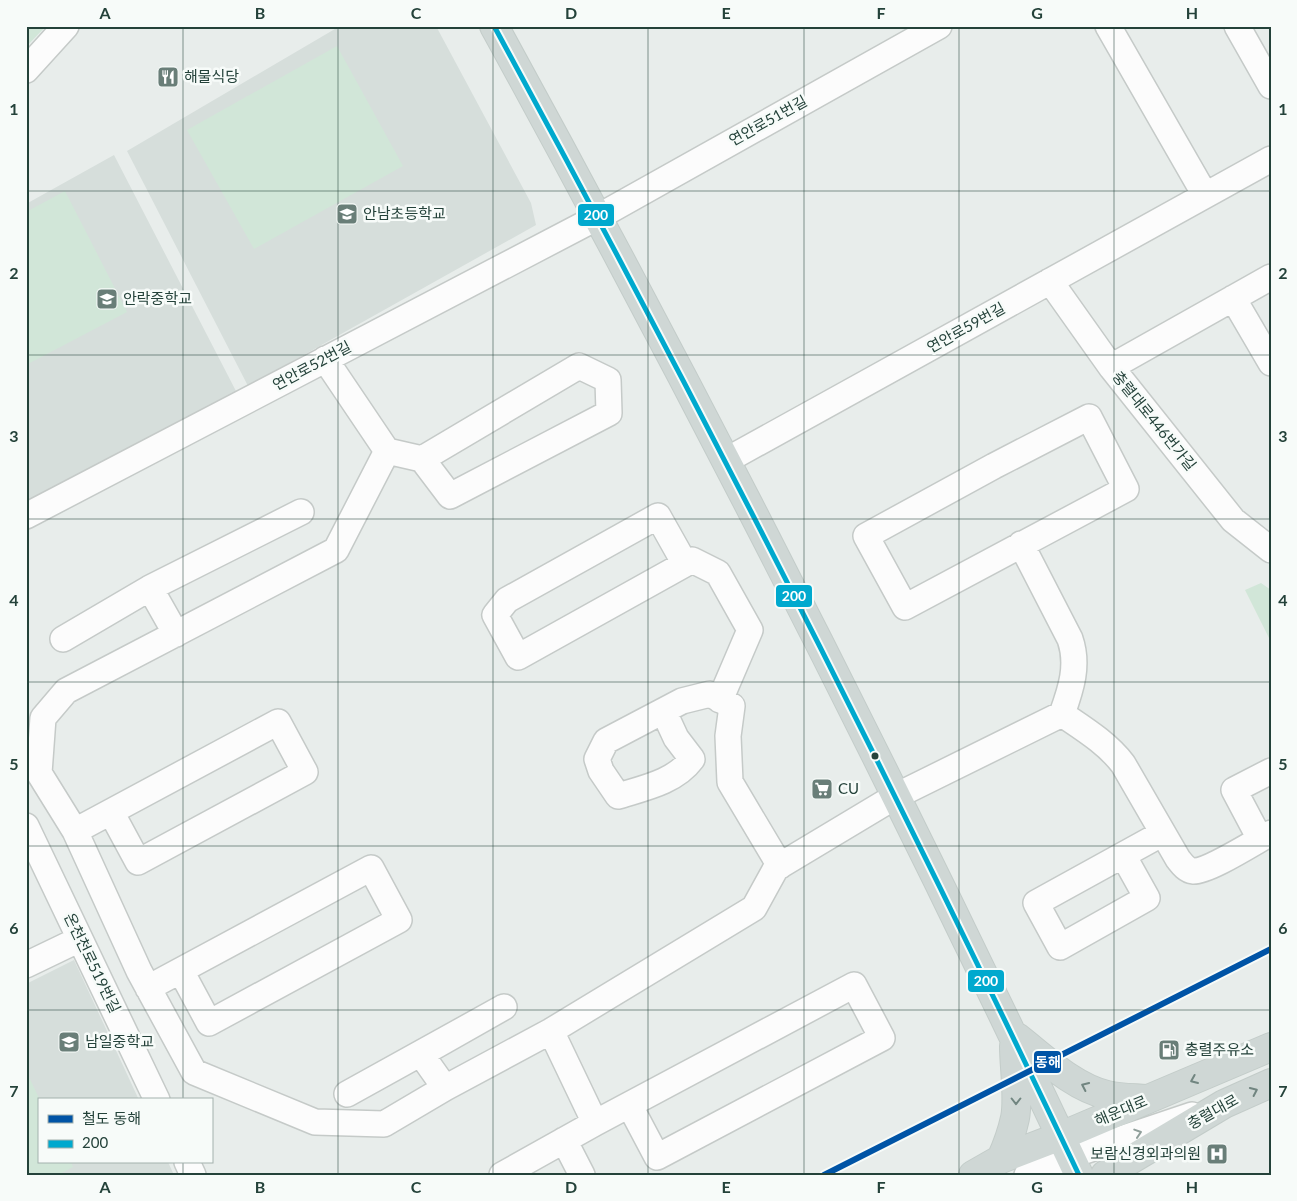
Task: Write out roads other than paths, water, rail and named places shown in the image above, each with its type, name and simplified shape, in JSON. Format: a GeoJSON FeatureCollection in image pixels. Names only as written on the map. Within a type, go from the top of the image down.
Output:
{"type":"FeatureCollection","features":[{"type":"Feature","properties":{"kind":"main road"},"geometry":{"type":"LineString","coordinates":[[494,26],[598,216],[726,460],[896,796],[1014,1035],[1070,1162]]}},
{"type":"Feature","properties":{"kind":"main road"},"geometry":{"type":"LineString","coordinates":[[1014,1035],[1074,1081],[1108,1095],[1149,1099]]}},
{"type":"Feature","properties":{"kind":"main road"},"geometry":{"type":"LineString","coordinates":[[1001,1159],[1008,1144],[1015,1117],[1014,1035]]}},
{"type":"Feature","properties":{"kind":"main road","name":"해운대로"},"geometry":{"type":"LineString","coordinates":[[973,1175],[1001,1159],[1070,1162],[1149,1099],[1271,1047]]}},
{"type":"Feature","properties":{"kind":"main road","name":"충렬대로"},"geometry":{"type":"LineString","coordinates":[[1105,1175],[1224,1104],[1271,1083]]}},
{"type":"Feature","properties":{"kind":"street"},"geometry":{"type":"LineString","coordinates":[[26,70],[66,26]]}},
{"type":"Feature","properties":{"kind":"street","name":"연안로51번길"},"geometry":{"type":"LineString","coordinates":[[598,216],[939,26]]}},
{"type":"Feature","properties":{"kind":"street"},"geometry":{"type":"LineString","coordinates":[[1108,26],[1205,195]]}},
{"type":"Feature","properties":{"kind":"street"},"geometry":{"type":"LineString","coordinates":[[1238,26],[1271,86]]}},
{"type":"Feature","properties":{"kind":"street","name":"연안로59번길"},"geometry":{"type":"LineString","coordinates":[[726,460],[1271,159]]}},
{"type":"Feature","properties":{"kind":"street","name":"연안로52번길"},"geometry":{"type":"LineString","coordinates":[[26,516],[598,216]]}},
{"type":"Feature","properties":{"kind":"street"},"geometry":{"type":"LineString","coordinates":[[1111,367],[1271,277]]}},
{"type":"Feature","properties":{"kind":"street","name":"충렬대로446번가길"},"geometry":{"type":"LineString","coordinates":[[1050,281],[1111,367],[1233,520],[1271,550]]}},
{"type":"Feature","properties":{"kind":"street"},"geometry":{"type":"LineString","coordinates":[[1233,298],[1271,363]]}},
{"type":"Feature","properties":{"kind":"street"},"geometry":{"type":"LineString","coordinates":[[325,360],[387,450],[422,459],[450,496],[609,413],[608,380],[579,366],[422,459]]}},
{"type":"Feature","properties":{"kind":"street"},"geometry":{"type":"LineString","coordinates":[[1089,417],[1126,489],[1020,544],[905,608],[866,536],[1089,417]]}},
{"type":"Feature","properties":{"kind":"street"},"geometry":{"type":"LineString","coordinates":[[387,450],[336,550],[66,691],[44,718],[39,773],[75,831],[148,988],[194,1072],[315,1122],[384,1124],[445,1088],[551,1031],[754,908],[776,868],[896,796],[1062,714],[1074,675],[1074,649],[1020,544]]}},
{"type":"Feature","properties":{"kind":"street"},"geometry":{"type":"LineString","coordinates":[[63,639],[150,588],[301,512]]}},
{"type":"Feature","properties":{"kind":"street"},"geometry":{"type":"LineString","coordinates":[[685,564],[658,516],[507,600],[495,615],[518,657],[685,564],[692,560],[718,573],[750,630],[720,700]]}},
{"type":"Feature","properties":{"kind":"street"},"geometry":{"type":"LineString","coordinates":[[150,588],[176,634]]}},
{"type":"Feature","properties":{"kind":"street"},"geometry":{"type":"LineString","coordinates":[[664,712],[682,701],[710,694],[732,706],[728,736],[730,782],[780,866]]}},
{"type":"Feature","properties":{"kind":"street"},"geometry":{"type":"LineString","coordinates":[[1062,714],[1098,739],[1123,764],[1181,863],[1194,871],[1208,867],[1265,836],[1234,790],[1271,771]]}},
{"type":"Feature","properties":{"kind":"street"},"geometry":{"type":"LineString","coordinates":[[75,831],[278,722],[305,772],[138,862],[111,812]]}},
{"type":"Feature","properties":{"kind":"street","name":"온천천로519번길"},"geometry":{"type":"LineString","coordinates":[[26,826],[156,1098]]}},
{"type":"Feature","properties":{"kind":"street"},"geometry":{"type":"LineString","coordinates":[[1124,855],[1163,833]]}},
{"type":"Feature","properties":{"kind":"street"},"geometry":{"type":"LineString","coordinates":[[148,988],[371,868],[399,920],[209,1023],[181,971]]}},
{"type":"Feature","properties":{"kind":"street"},"geometry":{"type":"LineString","coordinates":[[26,965],[80,939]]}},
{"type":"Feature","properties":{"kind":"street"},"geometry":{"type":"LineString","coordinates":[[502,1175],[595,1123],[854,985],[882,1038],[657,1157],[630,1106]]}},
{"type":"Feature","properties":{"kind":"street"},"geometry":{"type":"LineString","coordinates":[[348,1094],[504,1007],[421,1054],[445,1088]]}},
{"type":"Feature","properties":{"kind":"street"},"geometry":{"type":"LineString","coordinates":[[551,1031],[595,1123]]}},
{"type":"Feature","properties":{"kind":"street"},"geometry":{"type":"LineString","coordinates":[[1027,1175],[1070,1162],[1224,1104]]}},
{"type":"Feature","properties":{"kind":"street"},"geometry":{"type":"LineString","coordinates":[[564,1140],[582,1175]]}},
{"type":"Feature","properties":{"kind":"rail line","name":"동해"},"geometry":{"type":"LineString","coordinates":[[824,1175],[1271,949]]}},
{"type":"Feature","properties":{"kind":"place","name":"해물식당"},"geometry":{"type":"Point","coordinates":[168,77]}},
{"type":"Feature","properties":{"kind":"place","name":"안남초등학교"},"geometry":{"type":"Point","coordinates":[347,214]}},
{"type":"Feature","properties":{"kind":"place","name":"안락중학교"},"geometry":{"type":"Point","coordinates":[107,299]}},
{"type":"Feature","properties":{"kind":"place","name":"CU"},"geometry":{"type":"Point","coordinates":[822,789]}},
{"type":"Feature","properties":{"kind":"place","name":"남일중학교"},"geometry":{"type":"Point","coordinates":[69,1042]}},
{"type":"Feature","properties":{"kind":"place","name":"충렬주유소"},"geometry":{"type":"Point","coordinates":[1169,1050]}},
{"type":"Feature","properties":{"kind":"place","name":"보람신경외과의원"},"geometry":{"type":"Point","coordinates":[1217,1154]}}]}
